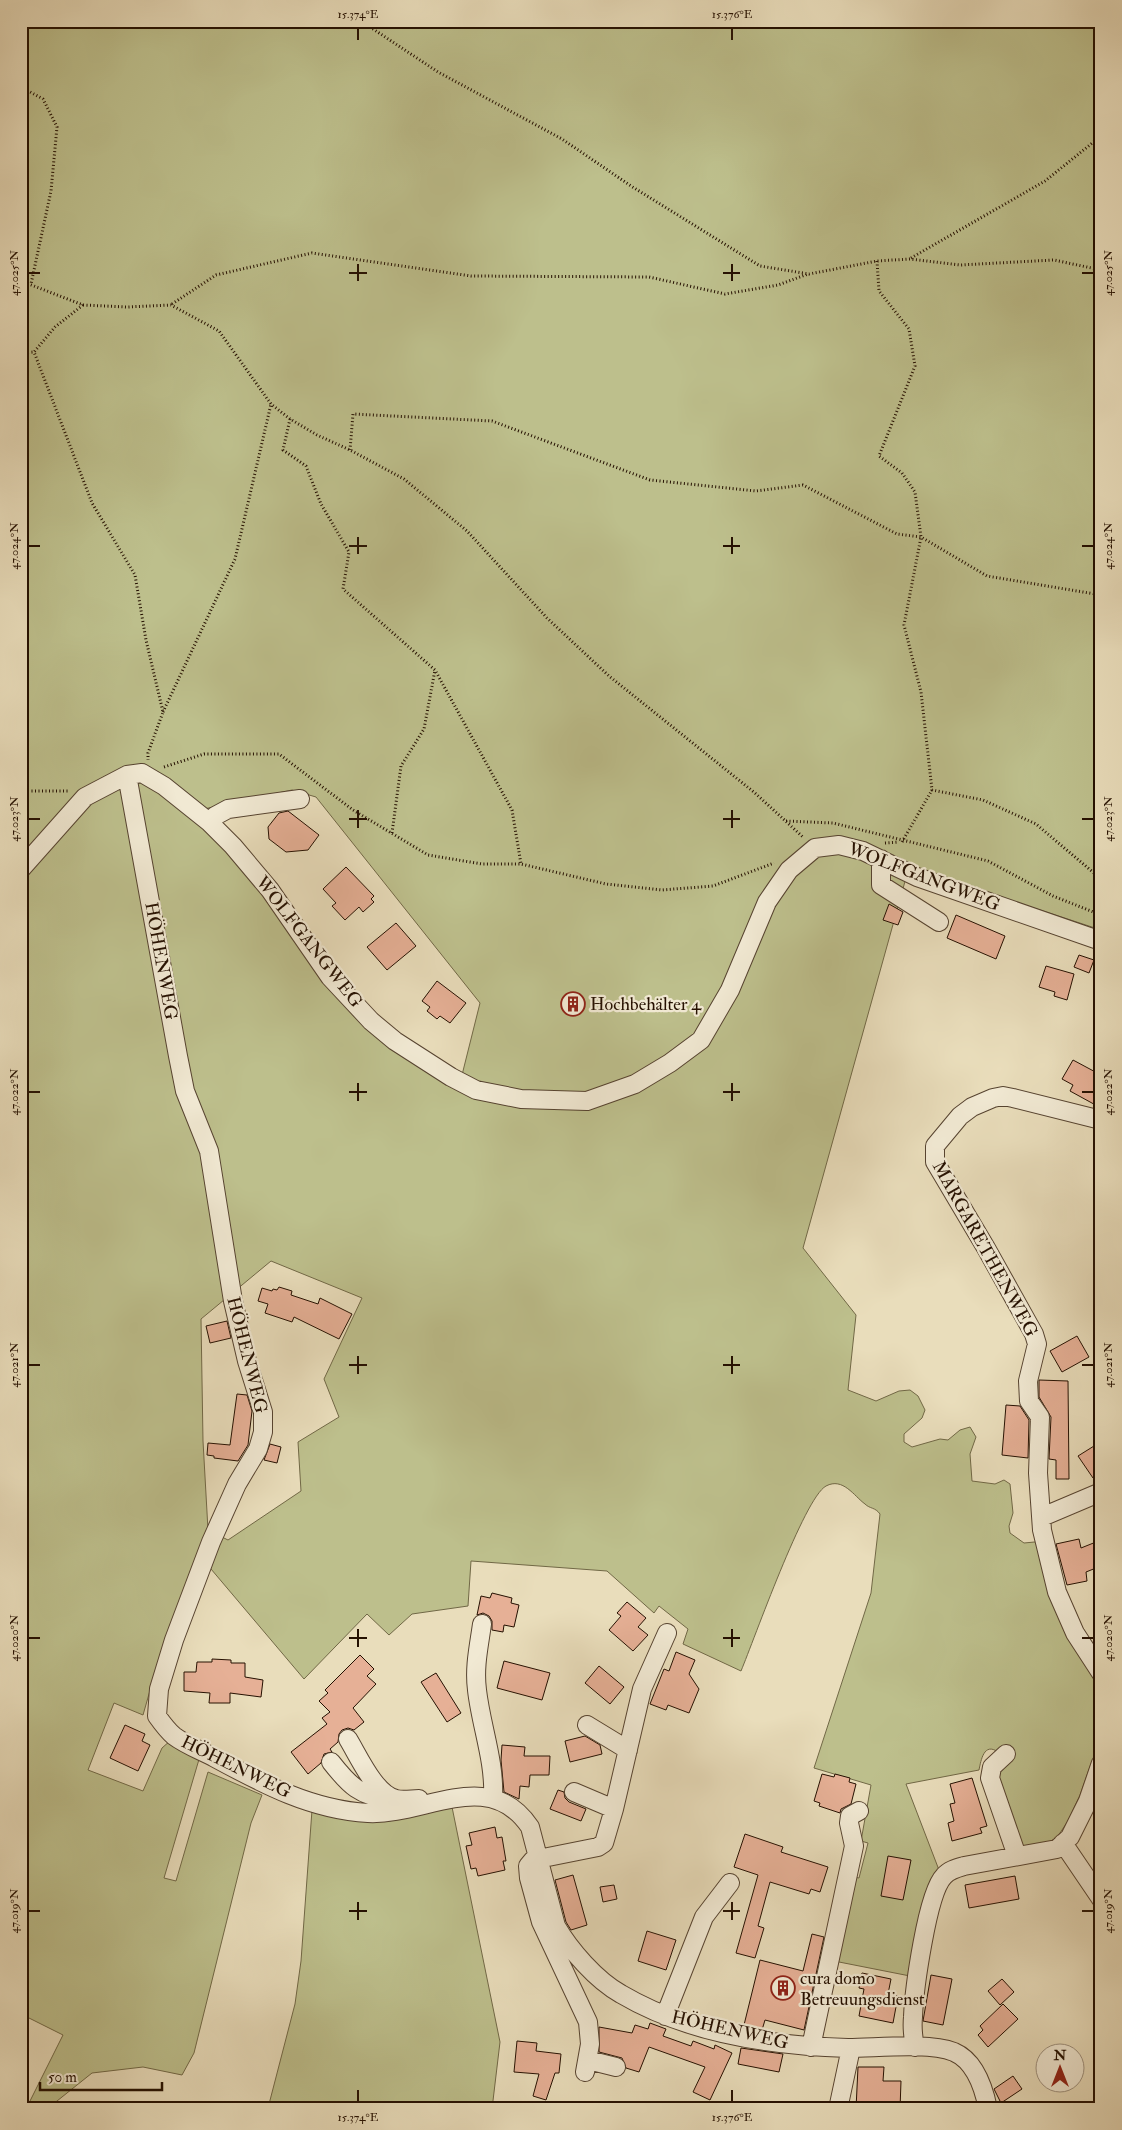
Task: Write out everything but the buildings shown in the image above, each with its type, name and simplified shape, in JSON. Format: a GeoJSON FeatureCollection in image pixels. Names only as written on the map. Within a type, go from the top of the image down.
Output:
{"type":"FeatureCollection","features":[{"type":"Feature","properties":{"kind":"street","name":"WOLFGANGWEG"},"geometry":{"type":"LineString","coordinates":[[127,774],[147,776],[164,786],[209,822],[270,890],[330,977],[371,1021],[395,1041],[451,1077],[476,1090],[521,1099],[587,1102],[635,1084],[670,1063],[701,1040],[730,990],[767,902],[789,870],[815,848],[838,845],[863,851],[917,877],[1101,941]]}},
{"type":"Feature","properties":{"kind":"street"},"geometry":{"type":"LineString","coordinates":[[21,870],[85,797],[127,774]]}},
{"type":"Feature","properties":{"kind":"street","name":"HÖHENWEG"},"geometry":{"type":"LineString","coordinates":[[127,774],[185,1090],[209,1151],[233,1300],[247,1361],[263,1412],[263,1432],[258,1449],[237,1484],[211,1542],[174,1640],[159,1689],[158,1716],[175,1737],[268,1786],[310,1802],[341,1810],[388,1813],[450,1798],[476,1796],[493,1798],[511,1805],[522,1814],[530,1826],[556,1926],[575,1954],[588,1968],[619,1993],[665,2016],[740,2035],[810,2047],[915,2047],[945,2050],[962,2057],[971,2066],[981,2084],[988,2109]]}},
{"type":"Feature","properties":{"kind":"street"},"geometry":{"type":"LineString","coordinates":[[209,822],[215,816],[228,809],[300,799]]}},
{"type":"Feature","properties":{"kind":"street"},"geometry":{"type":"LineString","coordinates":[[881,859],[881,885],[939,922]]}},
{"type":"Feature","properties":{"kind":"street","name":"MARGARETHENWEG"},"geometry":{"type":"LineString","coordinates":[[1101,1120],[1003,1096],[972,1108],[960,1116],[934,1146],[934,1162],[986,1248],[1034,1334],[1036,1344],[1028,1381],[1029,1401],[1040,1417],[1038,1473],[1042,1530],[1057,1592],[1075,1633],[1101,1673]]}},
{"type":"Feature","properties":{"kind":"street"},"geometry":{"type":"LineString","coordinates":[[1042,1517],[1101,1492]]}},
{"type":"Feature","properties":{"kind":"street"},"geometry":{"type":"LineString","coordinates":[[482,1624],[476,1660],[476,1679],[491,1760],[493,1798]]}},
{"type":"Feature","properties":{"kind":"street"},"geometry":{"type":"LineString","coordinates":[[616,2067],[587,2066],[590,2044],[588,2022],[541,1922],[529,1878],[528,1866],[533,1860],[598,1847],[604,1844],[642,1689],[667,1633]]}},
{"type":"Feature","properties":{"kind":"street"},"geometry":{"type":"LineString","coordinates":[[587,1725],[628,1750]]}},
{"type":"Feature","properties":{"kind":"street"},"geometry":{"type":"LineString","coordinates":[[348,1739],[378,1787],[386,1795],[397,1800]]}},
{"type":"Feature","properties":{"kind":"street"},"geometry":{"type":"LineString","coordinates":[[1006,1754],[992,1767],[990,1778],[1017,1856]]}},
{"type":"Feature","properties":{"kind":"street"},"geometry":{"type":"LineString","coordinates":[[331,1762],[346,1782],[359,1791],[371,1796],[397,1800],[450,1798]]}},
{"type":"Feature","properties":{"kind":"street"},"geometry":{"type":"LineString","coordinates":[[915,2047],[913,2017],[917,1978],[927,1925],[938,1884],[944,1876],[954,1869],[1057,1849],[1070,1837],[1088,1801],[1101,1763]]}},
{"type":"Feature","properties":{"kind":"street"},"geometry":{"type":"LineString","coordinates":[[574,1792],[614,1809]]}},
{"type":"Feature","properties":{"kind":"street"},"geometry":{"type":"LineString","coordinates":[[810,2047],[854,1846],[849,1823],[850,1816],[858,1811]]}},
{"type":"Feature","properties":{"kind":"street"},"geometry":{"type":"LineString","coordinates":[[1063,1844],[1101,1899]]}},
{"type":"Feature","properties":{"kind":"street"},"geometry":{"type":"LineString","coordinates":[[665,2016],[704,1917],[730,1883]]}},
{"type":"Feature","properties":{"kind":"street"},"geometry":{"type":"LineString","coordinates":[[838,2109],[850,2048]]}},
{"type":"Feature","properties":{"kind":"path"},"geometry":{"type":"LineString","coordinates":[[362,21],[438,72],[562,139],[639,191],[760,266],[809,274]]}},
{"type":"Feature","properties":{"kind":"path"},"geometry":{"type":"LineString","coordinates":[[21,87],[43,99],[57,127],[51,191],[31,284]]}},
{"type":"Feature","properties":{"kind":"path"},"geometry":{"type":"LineString","coordinates":[[910,259],[1046,180],[1101,136]]}},
{"type":"Feature","properties":{"kind":"path"},"geometry":{"type":"LineString","coordinates":[[171,305],[216,275],[312,253],[471,276],[649,277],[725,294],[778,285],[809,274],[877,261],[910,259],[960,265],[1054,260],[1101,270]]}},
{"type":"Feature","properties":{"kind":"path"},"geometry":{"type":"LineString","coordinates":[[877,261],[879,291],[909,329],[915,366],[879,456],[902,473],[915,492],[921,538],[904,625],[921,692],[932,790],[902,842],[988,861],[1053,896],[1101,915]]}},
{"type":"Feature","properties":{"kind":"path"},"geometry":{"type":"LineString","coordinates":[[21,281],[83,305],[127,307],[171,305],[219,331],[271,404],[290,419],[317,435],[350,450],[404,479],[468,532],[547,618],[609,676],[755,793],[815,848]]}},
{"type":"Feature","properties":{"kind":"path"},"geometry":{"type":"LineString","coordinates":[[21,353],[34,352],[55,327],[83,305]]}},
{"type":"Feature","properties":{"kind":"path"},"geometry":{"type":"LineString","coordinates":[[34,352],[92,503],[135,576],[146,640],[163,712]]}},
{"type":"Feature","properties":{"kind":"path"},"geometry":{"type":"LineString","coordinates":[[147,776],[148,753],[163,712],[235,558],[271,404]]}},
{"type":"Feature","properties":{"kind":"path"},"geometry":{"type":"LineString","coordinates":[[350,450],[353,414],[492,421],[650,480],[756,491],[804,485],[897,534],[921,538],[987,576],[1101,595]]}},
{"type":"Feature","properties":{"kind":"path"},"geometry":{"type":"LineString","coordinates":[[290,419],[283,450],[306,466],[321,504],[348,552],[342,589],[435,670],[512,810],[521,864]]}},
{"type":"Feature","properties":{"kind":"path"},"geometry":{"type":"LineString","coordinates":[[392,833],[401,766],[424,730],[435,670]]}},
{"type":"Feature","properties":{"kind":"path"},"geometry":{"type":"LineString","coordinates":[[147,776],[163,767],[204,754],[279,754],[353,810],[428,855],[482,864],[521,864],[606,884],[662,890],[713,886],[778,861]]}},
{"type":"Feature","properties":{"kind":"path"},"geometry":{"type":"LineString","coordinates":[[21,791],[95,790]]}},
{"type":"Feature","properties":{"kind":"path"},"geometry":{"type":"LineString","coordinates":[[932,790],[983,800],[1036,824],[1101,879]]}},
{"type":"Feature","properties":{"kind":"green space"},"geometry":{"type":"Polygon","coordinates":[[[21,21],[1101,21],[1101,930],[909,867],[803,1248],[856,1315],[848,1390],[876,1401],[899,1391],[910,1390],[918,1396],[925,1410],[922,1418],[904,1434],[904,1442],[912,1447],[940,1439],[948,1440],[960,1430],[970,1427],[976,1437],[970,1454],[972,1481],[995,1484],[1004,1480],[1010,1484],[1013,1513],[1009,1526],[1010,1533],[1024,1543],[1045,1541],[1101,1673],[1101,1747],[1092,1761],[1068,1821],[1058,1836],[1048,1843],[1023,1848],[999,1778],[998,1752],[993,1749],[989,1749],[984,1754],[979,1770],[906,1784],[939,1870],[910,1976],[834,1961],[854,1877],[859,1878],[868,1843],[861,1841],[871,1785],[814,1768],[871,1593],[880,1514],[867,1506],[848,1489],[838,1484],[826,1486],[817,1496],[805,1516],[780,1571],[741,1671],[683,1644],[688,1629],[659,1606],[654,1613],[607,1571],[471,1561],[468,1606],[412,1614],[389,1635],[367,1614],[304,1679],[200,1556],[153,1680],[143,1715],[114,1703],[88,1770],[143,1791],[162,1748],[171,1740],[200,1756],[164,1878],[176,1881],[208,1772],[262,1795],[251,1823],[194,2053],[182,2075],[143,2067],[92,2073],[47,2109],[26,2109],[63,2035],[21,2014],[21,21]],[[292,790],[204,809],[319,970],[459,1087],[480,1003],[316,797],[292,790]],[[271,1261],[201,1319],[203,1441],[208,1530],[228,1540],[301,1491],[298,1442],[339,1417],[324,1379],[362,1298],[271,1261]]]}},
{"type":"Feature","properties":{"kind":"green space"},"geometry":{"type":"Polygon","coordinates":[[[452,1807],[500,2042],[492,2109],[268,2108],[295,2004],[301,1961],[312,1810],[367,1821],[389,1821],[452,1807]]]}},
{"type":"Feature","properties":{"kind":"place","name":"Hochbehälter 4"},"geometry":{"type":"Point","coordinates":[573,1004]}},
{"type":"Feature","properties":{"kind":"place","name":"cura domo Betreuungsdienst"},"geometry":{"type":"Point","coordinates":[783,1988]}}]}
